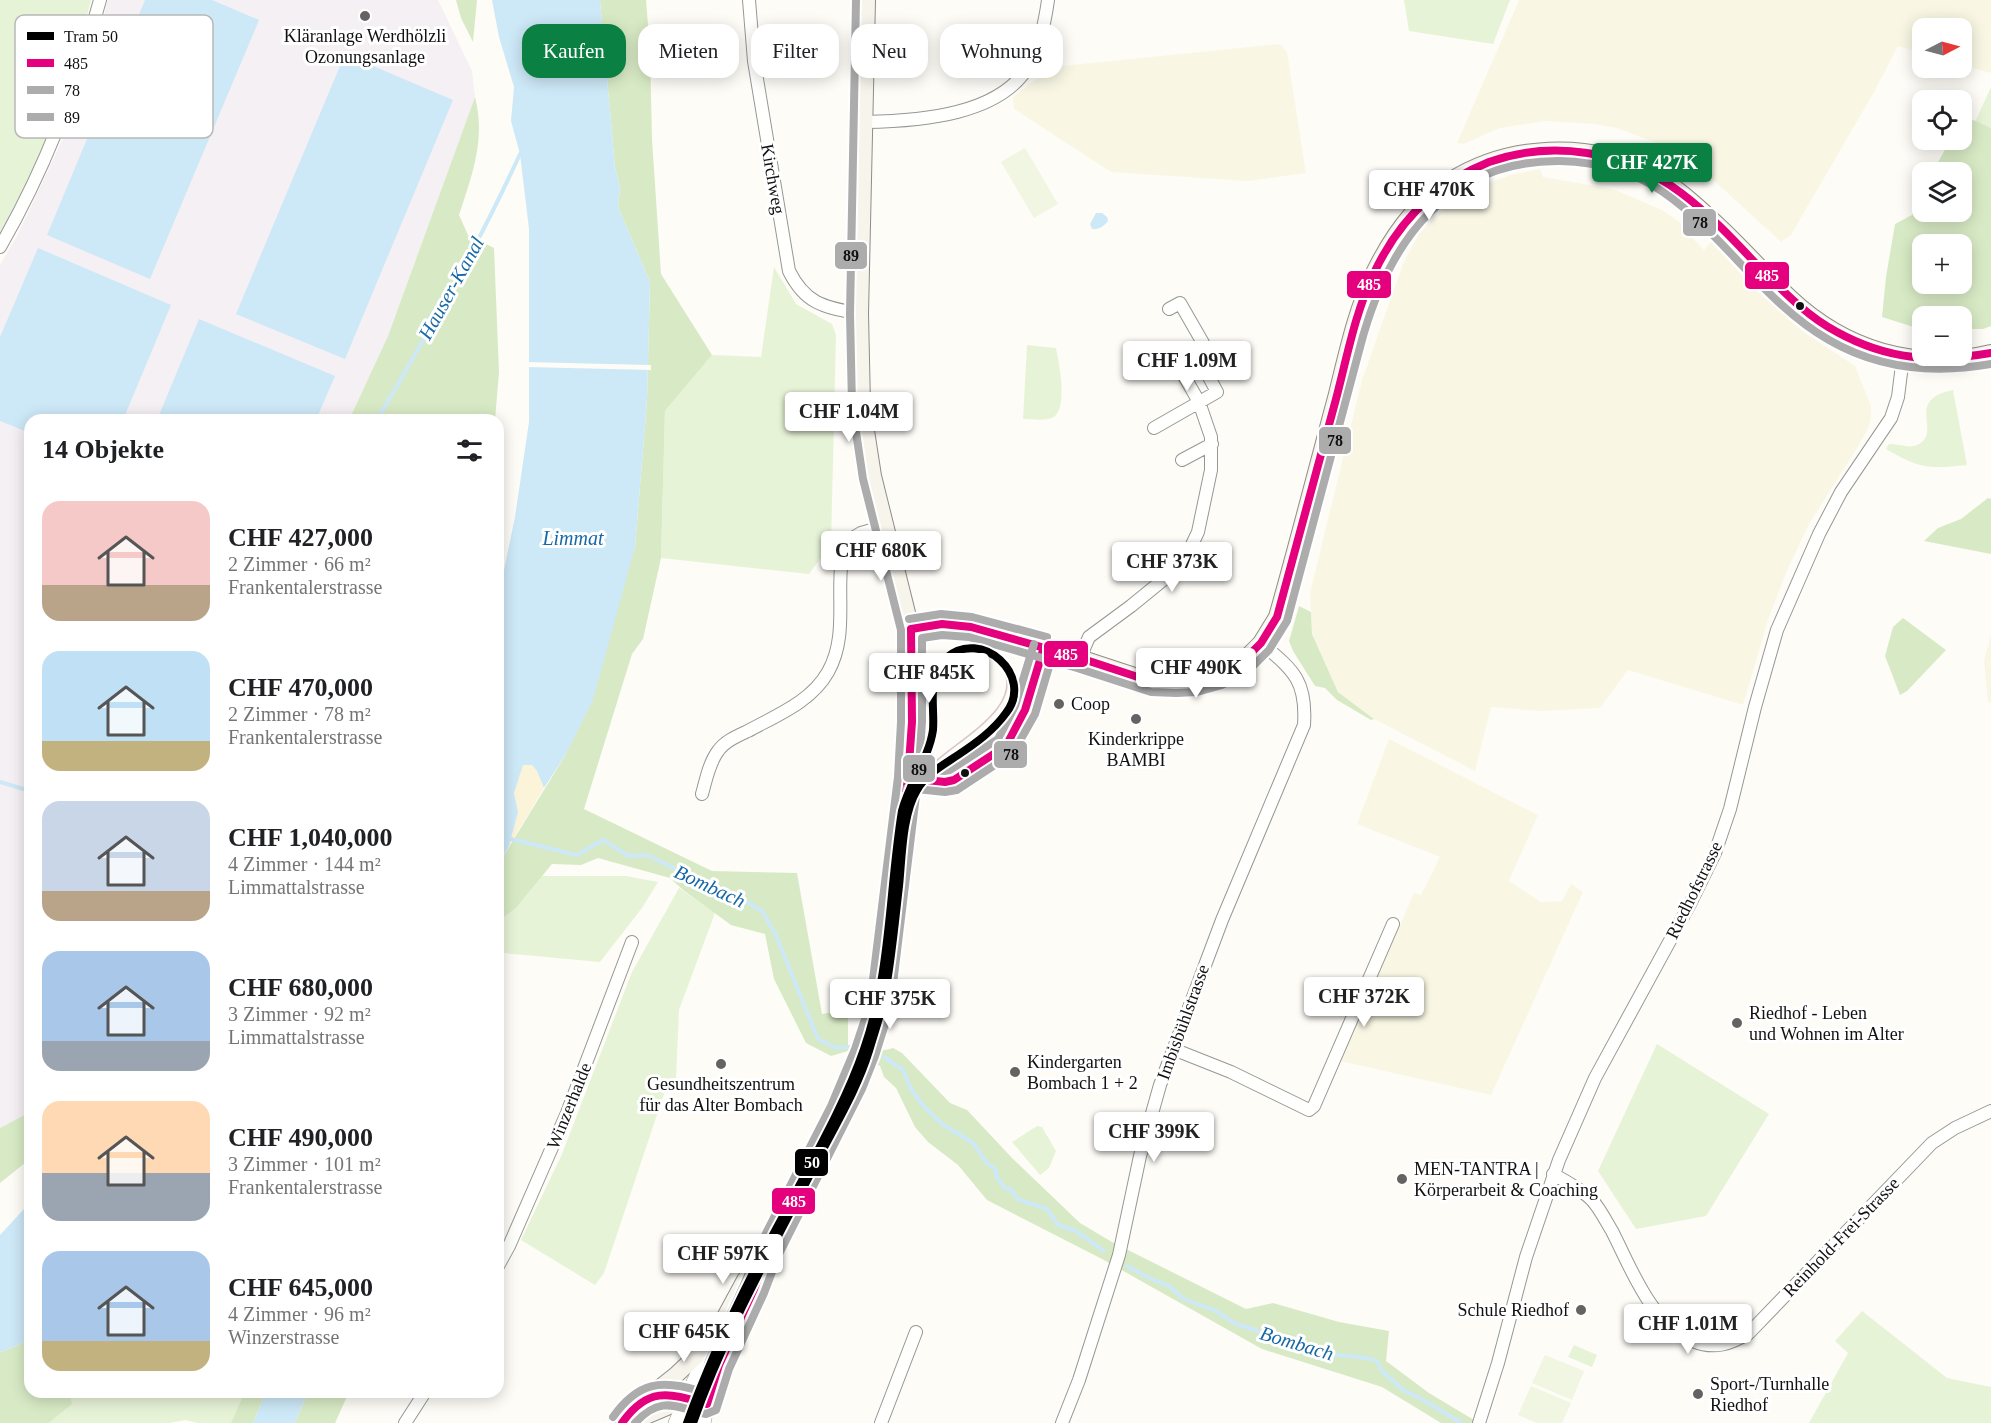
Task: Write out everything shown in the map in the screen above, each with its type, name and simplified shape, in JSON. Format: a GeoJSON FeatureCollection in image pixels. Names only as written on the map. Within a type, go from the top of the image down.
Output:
{"type":"FeatureCollection","features":[{"type":"Feature","properties":{"kind":"main road"},"geometry":{"type":"LineString","coordinates":[[629,1423],[686,1399],[707,1404],[720,1365],[754,1290],[768,1251],[866,1053],[880,1006],[908,778],[912,722],[911,629],[866,441],[862,405],[860,314],[867,0]]}},
{"type":"Feature","properties":{"kind":"main road"},"geometry":{"type":"LineString","coordinates":[[911,629],[942,624],[971,627],[1044,647],[1153,682],[1195,682],[1219,675],[1241,663],[1261,642],[1278,617],[1350,344],[1372,276],[1388,247],[1418,207],[1449,181],[1477,167],[1515,155],[1540,151],[1570,151],[1616,159],[1650,172],[1690,200],[1731,237],[1788,296],[1842,336],[1874,350],[1902,357],[1935,361],[1991,353]]}},
{"type":"Feature","properties":{"kind":"main road"},"geometry":{"type":"LineString","coordinates":[[622,1423],[628,1413],[653,1395],[712,1341],[745,1280],[768,1251]]}},
{"type":"Feature","properties":{"kind":"street"},"geometry":{"type":"LineString","coordinates":[[96,15],[100,0]]}},
{"type":"Feature","properties":{"kind":"street","name":"Kirchweg"},"geometry":{"type":"LineString","coordinates":[[749,0],[756,72],[789,271],[804,295],[815,302],[860,314]]}},
{"type":"Feature","properties":{"kind":"street"},"geometry":{"type":"LineString","coordinates":[[865,128],[945,115],[998,96],[1020,76],[1030,63],[1044,29],[1048,0]]}},
{"type":"Feature","properties":{"kind":"street"},"geometry":{"type":"LineString","coordinates":[[0,247],[17,218],[52,138]]}},
{"type":"Feature","properties":{"kind":"street"},"geometry":{"type":"LineString","coordinates":[[1161,368],[1203,343],[1180,303],[1169,309]]}},
{"type":"Feature","properties":{"kind":"street"},"geometry":{"type":"LineString","coordinates":[[1154,428],[1217,392],[1194,349]]}},
{"type":"Feature","properties":{"kind":"street","name":"Riedhofstrasse"},"geometry":{"type":"LineString","coordinates":[[1479,1423],[1498,1363],[1526,1257],[1553,1174],[1595,1078],[1690,904],[1715,853],[1730,808],[1777,630],[1819,534],[1841,492],[1891,418],[1898,397],[1902,357]]}},
{"type":"Feature","properties":{"kind":"street"},"geometry":{"type":"LineString","coordinates":[[1080,658],[1089,637],[1174,571],[1187,555],[1198,532],[1212,463],[1212,444],[1199,402],[1175,360]]}},
{"type":"Feature","properties":{"kind":"street"},"geometry":{"type":"LineString","coordinates":[[1182,460],[1212,444]]}},
{"type":"Feature","properties":{"kind":"street"},"geometry":{"type":"LineString","coordinates":[[702,794],[717,751],[728,741],[793,707],[813,691],[827,673],[838,648],[841,618],[841,564],[846,542],[861,532],[885,526]]}},
{"type":"Feature","properties":{"kind":"street","name":"Imbisbühlstrasse"},"geometry":{"type":"LineString","coordinates":[[1062,1423],[1079,1380],[1111,1280],[1140,1156],[1160,1085],[1222,920],[1304,725],[1303,697],[1296,676],[1288,665],[1261,642]]}},
{"type":"Feature","properties":{"kind":"street"},"geometry":{"type":"LineString","coordinates":[[1173,1048],[1231,1072],[1309,1110],[1314,1106],[1393,924]]}},
{"type":"Feature","properties":{"kind":"street","name":"Winzerhalde"},"geometry":{"type":"LineString","coordinates":[[504,1255],[567,1113],[632,942]]}},
{"type":"Feature","properties":{"kind":"street","name":"Reinhold-Frei-Strasse"},"geometry":{"type":"LineString","coordinates":[[1553,1174],[1574,1186],[1593,1201],[1658,1314],[1685,1337],[1699,1343],[1720,1345],[1736,1341],[1749,1333],[1932,1143],[1955,1128],[1991,1111]]}},
{"type":"Feature","properties":{"kind":"street"},"geometry":{"type":"LineString","coordinates":[[881,1423],[916,1332]]}},
{"type":"Feature","properties":{"kind":"street"},"geometry":{"type":"LineString","coordinates":[[676,1423],[712,1341]]}},
{"type":"Feature","properties":{"kind":"street"},"geometry":{"type":"LineString","coordinates":[[653,1395],[674,1394],[686,1399]]}},
{"type":"Feature","properties":{"kind":"street"},"geometry":{"type":"LineString","coordinates":[[405,1423],[421,1398]]}},
{"type":"Feature","properties":{"kind":"street"},"geometry":{"type":"LineString","coordinates":[[703,1423],[707,1404]]}},
{"type":"Feature","properties":{"kind":"shaded area"},"geometry":{"type":"Polygon","coordinates":[[[108,0],[438,0],[472,71],[475,97],[388,336],[352,414],[24,414],[24,1115],[0,1128],[0,265],[18,234],[63,138],[213,138],[213,15],[104,15],[108,0]]]}},
{"type":"Feature","properties":{"kind":"shaded area"},"geometry":{"type":"Polygon","coordinates":[[[1519,0],[1991,0],[1991,73],[1972,68],[1972,18],[1912,18],[1912,50],[1898,46],[1791,235],[1781,242],[1698,166],[1675,150],[1617,128],[1595,124],[1546,121],[1500,128],[1463,144],[1457,143],[1519,0]]]}},
{"type":"Feature","properties":{"kind":"shaded area"},"geometry":{"type":"Polygon","coordinates":[[[1280,44],[1287,52],[1306,173],[1248,181],[1111,172],[1014,109],[1013,97],[1039,78],[1063,78],[1063,66],[1280,44]]]}},
{"type":"Feature","properties":{"kind":"shaded area"},"geometry":{"type":"Polygon","coordinates":[[[1540,169],[1543,177],[1613,189],[1662,210],[1681,223],[1704,250],[1711,242],[1760,294],[1802,331],[1855,366],[1871,406],[1871,418],[1868,429],[1857,448],[1809,524],[1786,573],[1768,620],[1743,705],[1628,670],[1600,708],[1540,711],[1491,707],[1475,771],[1374,719],[1338,692],[1312,634],[1310,593],[1362,380],[1403,264],[1420,232],[1442,211],[1478,187],[1511,175],[1540,169]]]}},
{"type":"Feature","properties":{"kind":"shaded area"},"geometry":{"type":"Polygon","coordinates":[[[1991,635],[1991,703],[1988,702],[1984,660],[1991,635]]]}},
{"type":"Feature","properties":{"kind":"shaded area"},"geometry":{"type":"Polygon","coordinates":[[[1389,739],[1538,815],[1509,881],[1541,902],[1562,901],[1571,884],[1583,892],[1491,1095],[1340,1061],[1414,893],[1421,895],[1440,857],[1357,824],[1389,739]]]}},
{"type":"Feature","properties":{"kind":"green space"},"geometry":{"type":"Polygon","coordinates":[[[0,0],[91,0],[87,15],[15,15],[15,138],[46,138],[0,232],[0,0]]]}},
{"type":"Feature","properties":{"kind":"green space"},"geometry":{"type":"Polygon","coordinates":[[[456,0],[477,0],[473,42],[461,18],[456,0]]]}},
{"type":"Feature","properties":{"kind":"green space"},"geometry":{"type":"Polygon","coordinates":[[[600,0],[646,0],[648,24],[638,24],[638,78],[651,78],[652,139],[661,274],[712,355],[665,411],[661,558],[643,639],[632,654],[584,809],[712,871],[797,873],[822,1014],[848,1010],[848,1046],[886,1050],[893,1048],[902,1053],[950,1103],[967,1110],[1013,1159],[1080,1223],[1112,1242],[1246,1309],[1273,1303],[1339,1322],[1389,1331],[1386,1361],[1429,1393],[1479,1423],[1441,1423],[1382,1387],[1262,1349],[1102,1259],[987,1200],[958,1165],[928,1142],[915,1127],[896,1088],[884,1077],[880,1066],[848,1051],[831,1056],[806,1043],[774,979],[765,934],[731,925],[670,878],[598,858],[581,865],[552,864],[516,908],[504,917],[504,855],[566,754],[635,547],[647,400],[650,282],[618,207],[620,187],[615,167],[607,78],[626,78],[626,24],[602,24],[600,0]]]}},
{"type":"Feature","properties":{"kind":"green space"},"geometry":{"type":"Polygon","coordinates":[[[1404,0],[1510,0],[1493,44],[1409,31],[1404,0]]]}},
{"type":"Feature","properties":{"kind":"green space"},"geometry":{"type":"Polygon","coordinates":[[[1991,87],[1991,128],[1975,122],[1991,87]]]}},
{"type":"Feature","properties":{"kind":"green space"},"geometry":{"type":"Polygon","coordinates":[[[475,97],[479,128],[476,157],[459,215],[468,235],[494,248],[499,372],[496,414],[352,414],[388,336],[475,97]]]}},
{"type":"Feature","properties":{"kind":"green space"},"geometry":{"type":"Polygon","coordinates":[[[1972,119],[1991,128],[1991,326],[1983,329],[1972,329],[1972,306],[1912,306],[1912,327],[1882,317],[1895,224],[1912,215],[1912,222],[1972,222],[1972,162],[1938,162],[1945,150],[1972,150],[1972,119]]]}},
{"type":"Feature","properties":{"kind":"green space"},"geometry":{"type":"Polygon","coordinates":[[[1025,148],[1058,204],[1034,218],[1001,162],[1025,148]]]}},
{"type":"Feature","properties":{"kind":"green space"},"geometry":{"type":"Polygon","coordinates":[[[774,267],[796,304],[832,324],[836,335],[831,544],[809,574],[661,558],[665,411],[712,355],[761,357],[774,267]]]}},
{"type":"Feature","properties":{"kind":"green space"},"geometry":{"type":"Polygon","coordinates":[[[1027,345],[1056,348],[1062,396],[1057,413],[1052,418],[1023,419],[1027,345]]]}},
{"type":"Feature","properties":{"kind":"green space"},"geometry":{"type":"Polygon","coordinates":[[[1953,390],[1967,465],[1925,466],[1886,449],[1889,444],[1913,446],[1924,440],[1927,433],[1926,417],[1930,401],[1938,395],[1953,390]]]}},
{"type":"Feature","properties":{"kind":"green space"},"geometry":{"type":"Polygon","coordinates":[[[1988,498],[1991,499],[1991,554],[1924,541],[1938,528],[1961,519],[1988,498]]]}},
{"type":"Feature","properties":{"kind":"green space"},"geometry":{"type":"Polygon","coordinates":[[[1299,606],[1311,612],[1312,634],[1338,692],[1374,719],[1371,720],[1337,700],[1325,688],[1315,686],[1289,641],[1299,606]]]}},
{"type":"Feature","properties":{"kind":"green space"},"geometry":{"type":"Polygon","coordinates":[[[1903,618],[1946,650],[1907,691],[1900,695],[1885,656],[1893,627],[1903,618]]]}},
{"type":"Feature","properties":{"kind":"green space"},"geometry":{"type":"Polygon","coordinates":[[[542,876],[626,876],[658,882],[642,908],[600,962],[504,953],[504,917],[516,908],[542,876]]]}},
{"type":"Feature","properties":{"kind":"green space"},"geometry":{"type":"Polygon","coordinates":[[[679,888],[715,913],[679,1010],[676,1079],[668,1082],[604,1273],[595,1285],[521,1240],[562,1154],[632,972],[679,888]]]}},
{"type":"Feature","properties":{"kind":"green space"},"geometry":{"type":"Polygon","coordinates":[[[1657,1044],[1769,1114],[1706,1216],[1636,1229],[1598,1171],[1657,1044]]]}},
{"type":"Feature","properties":{"kind":"green space"},"geometry":{"type":"Polygon","coordinates":[[[24,1115],[24,1164],[0,1183],[0,1128],[24,1115]]]}},
{"type":"Feature","properties":{"kind":"green space"},"geometry":{"type":"Polygon","coordinates":[[[1037,1126],[1042,1127],[1056,1151],[1049,1168],[1040,1175],[1012,1142],[1037,1126]]]}},
{"type":"Feature","properties":{"kind":"green space"},"geometry":{"type":"Polygon","coordinates":[[[1862,1311],[1947,1378],[1991,1387],[1991,1423],[1809,1423],[1848,1353],[1835,1341],[1862,1311]]]}},
{"type":"Feature","properties":{"kind":"green space"},"geometry":{"type":"Polygon","coordinates":[[[24,1341],[24,1398],[71,1398],[72,1404],[49,1423],[0,1423],[0,1352],[24,1341]]]}},
{"type":"Feature","properties":{"kind":"green space"},"geometry":{"type":"Polygon","coordinates":[[[1574,1345],[1597,1355],[1592,1367],[1568,1357],[1574,1345]]]}},
{"type":"Feature","properties":{"kind":"green space"},"geometry":{"type":"Polygon","coordinates":[[[1545,1355],[1584,1371],[1572,1400],[1532,1383],[1545,1355]]]}},
{"type":"Feature","properties":{"kind":"green space"},"geometry":{"type":"Polygon","coordinates":[[[1531,1386],[1571,1403],[1562,1423],[1537,1423],[1518,1415],[1531,1386]]]}},
{"type":"Feature","properties":{"kind":"green space"},"geometry":{"type":"Polygon","coordinates":[[[71,1398],[260,1398],[236,1423],[198,1423],[185,1420],[169,1423],[49,1423],[72,1404],[71,1398]]]}},
{"type":"Feature","properties":{"kind":"green space"},"geometry":{"type":"Polygon","coordinates":[[[242,1398],[263,1398],[253,1423],[231,1423],[242,1398]]]}},
{"type":"Feature","properties":{"kind":"green space"},"geometry":{"type":"Polygon","coordinates":[[[305,1398],[346,1398],[335,1423],[295,1423],[305,1398]]]}},
{"type":"Feature","properties":{"kind":"sand"},"geometry":{"type":"Polygon","coordinates":[[[523,764],[532,765],[544,788],[509,846],[518,812],[514,793],[523,764]]]}},
{"type":"Feature","properties":{"kind":"water"},"geometry":{"type":"Polygon","coordinates":[[[145,0],[212,0],[259,20],[213,129],[213,15],[139,15],[145,0]]]}},
{"type":"Feature","properties":{"kind":"water","name":"Limmat"},"geometry":{"type":"Polygon","coordinates":[[[492,0],[600,0],[602,24],[522,24],[522,78],[607,78],[615,167],[620,187],[618,207],[650,282],[647,400],[635,547],[593,700],[566,754],[544,788],[532,765],[523,765],[514,793],[518,812],[509,846],[504,855],[504,570],[515,517],[529,422],[529,229],[520,154],[511,121],[514,87],[499,37],[492,0]]]}},
{"type":"Feature","properties":{"kind":"water"},"geometry":{"type":"Polygon","coordinates":[[[345,54],[453,100],[345,359],[236,314],[345,54]]]}},
{"type":"Feature","properties":{"kind":"water"},"geometry":{"type":"Polygon","coordinates":[[[87,138],[209,138],[150,279],[47,235],[87,138]]]}},
{"type":"Feature","properties":{"kind":"water"},"geometry":{"type":"Polygon","coordinates":[[[1096,213],[1102,213],[1108,221],[1097,229],[1092,229],[1090,224],[1096,213]]]}},
{"type":"Feature","properties":{"kind":"water"},"geometry":{"type":"Polygon","coordinates":[[[38,248],[171,305],[126,414],[24,414],[24,431],[0,421],[0,337],[38,248]]]}},
{"type":"Feature","properties":{"kind":"water"},"geometry":{"type":"Polygon","coordinates":[[[199,319],[335,376],[319,414],[159,414],[199,319]]]}},
{"type":"Feature","properties":{"kind":"water"},"geometry":{"type":"Polygon","coordinates":[[[24,1209],[24,1341],[0,1352],[0,1235],[24,1209]]]}},
{"type":"Feature","properties":{"kind":"water"},"geometry":{"type":"Polygon","coordinates":[[[263,1398],[305,1398],[295,1423],[253,1423],[263,1398]]]}},
{"type":"Feature","properties":{"kind":"pier"},"geometry":{"type":"Polygon","coordinates":[[[526,362],[651,365],[651,370],[526,367],[526,362]]]}},
{"type":"Feature","properties":{"kind":"waterway","name":"Hauser-Kanal"},"geometry":{"type":"LineString","coordinates":[[380,414],[470,256],[520,154]]}},
{"type":"Feature","properties":{"kind":"waterway","name":"Hauser-Kanal"},"geometry":{"type":"LineString","coordinates":[[0,782],[24,789]]}},
{"type":"Feature","properties":{"kind":"waterway","name":"Bombach"},"geometry":{"type":"LineString","coordinates":[[504,837],[577,855],[603,840],[629,856],[647,855],[694,881],[732,893],[762,911],[775,933],[818,1039],[837,1048],[850,1047]]}},
{"type":"Feature","properties":{"kind":"waterway","name":"Bombach"},"geometry":{"type":"LineString","coordinates":[[884,1057],[903,1070],[911,1089],[924,1107],[942,1124],[973,1143],[986,1162],[996,1170],[996,1176],[1005,1188],[1012,1190],[1017,1199],[1047,1209],[1058,1225],[1076,1231],[1104,1251]]}},
{"type":"Feature","properties":{"kind":"waterway","name":"Bombach"},"geometry":{"type":"LineString","coordinates":[[1127,1266],[1169,1286],[1184,1299],[1216,1311],[1234,1323],[1314,1351],[1377,1361],[1381,1370],[1403,1390],[1460,1422]]}},
{"type":"Feature","properties":{"kind":"tram line"},"geometry":{"type":"LineString","coordinates":[[907,818],[913,794],[925,772],[982,724],[995,711],[1004,696],[1007,681],[1001,665],[988,653],[970,648]]}},
{"type":"Feature","properties":{"kind":"tram line","name":"50"},"geometry":{"type":"LineString","coordinates":[[687,1423],[733,1314],[848,1090],[864,1049],[880,991],[902,811],[927,751],[933,730],[933,692],[936,673],[946,658],[960,650],[974,648],[988,652],[1000,660],[1009,671],[1014,684],[1013,699],[1006,713],[996,725],[978,741],[930,775],[920,785],[912,800],[904,836],[885,996],[864,1066],[845,1108],[734,1324],[693,1423]]}},
{"type":"Feature","properties":{"kind":"transit line","name":"89"},"geometry":{"type":"LineString","coordinates":[[613,1417],[632,1396],[651,1386],[673,1385],[700,1391],[709,1361],[759,1247],[831,1106],[855,1049],[870,1004],[898,777],[901,722],[901,630],[863,479],[852,405],[850,314],[856,0]]}},
{"type":"Feature","properties":{"kind":"transit line","name":"485"},"geometry":{"type":"LineString","coordinates":[[911,629],[942,624],[971,627],[1080,658],[1153,682],[1195,682],[1219,675],[1241,663],[1261,643],[1277,617],[1352,335],[1374,273],[1395,237],[1421,206],[1452,181],[1501,158],[1550,151],[1575,152],[1614,159],[1639,168],[1684,195],[1723,230],[1797,304],[1837,332],[1875,348],[1912,357],[1950,358],[1991,353]]}},
{"type":"Feature","properties":{"kind":"transit line","name":"78"},"geometry":{"type":"LineString","coordinates":[[635,1423],[644,1414],[661,1406],[677,1406],[706,1414],[716,1410],[729,1369],[764,1293],[778,1256],[862,1089],[875,1056],[890,1008],[918,779],[922,722],[922,638],[942,635],[969,637],[1151,692],[1197,692],[1222,685],[1247,672],[1269,650],[1287,621],[1363,336],[1375,301],[1390,268],[1408,238],[1430,212],[1456,190],[1486,174],[1521,164],[1560,161],[1587,163],[1627,173],[1663,192],[1685,209],[1784,307],[1806,325],[1848,350],[1907,367],[1949,369],[1991,364]]}},
{"type":"Feature","properties":{"kind":"transit line","name":"89"},"geometry":{"type":"LineString","coordinates":[[909,619],[941,614],[972,617],[1047,637]]}},
{"type":"Feature","properties":{"kind":"transit line","name":"485"},"geometry":{"type":"LineString","coordinates":[[622,1423],[632,1411],[650,1398],[670,1395],[707,1404],[719,1365],[754,1289],[768,1252],[852,1085],[865,1053],[880,1006],[908,778],[912,722],[911,629]]}},
{"type":"Feature","properties":{"kind":"transit line","name":"89"},"geometry":{"type":"LineString","coordinates":[[909,768],[950,770],[998,739],[1015,706],[1034,644]]}},
{"type":"Feature","properties":{"kind":"transit line","name":"485"},"geometry":{"type":"LineString","coordinates":[[908,778],[945,782],[954,780],[1006,746],[1025,710],[1044,647]]}},
{"type":"Feature","properties":{"kind":"transit line","name":"78"},"geometry":{"type":"LineString","coordinates":[[907,788],[945,792],[957,790],[1013,753],[1035,714],[1054,650]]}},
{"type":"Feature","properties":{"kind":"place","name":"Kläranlage Werdhölzli Ozonungsanlage"},"geometry":{"type":"Point","coordinates":[365,16]}},
{"type":"Feature","properties":{"kind":"place","name":"Coop"},"geometry":{"type":"Point","coordinates":[1059,704]}},
{"type":"Feature","properties":{"kind":"place","name":"Kinderkrippe BAMBI"},"geometry":{"type":"Point","coordinates":[1136,719]}},
{"type":"Feature","properties":{"kind":"place","name":"Riedhof - Leben und Wohnen im Alter"},"geometry":{"type":"Point","coordinates":[1737,1023]}},
{"type":"Feature","properties":{"kind":"place","name":"Gesundheitszentrum für das Alter Bombach"},"geometry":{"type":"Point","coordinates":[721,1064]}},
{"type":"Feature","properties":{"kind":"place","name":"Kindergarten Bombach 1 + 2"},"geometry":{"type":"Point","coordinates":[1015,1072]}},
{"type":"Feature","properties":{"kind":"place","name":"MEN-TANTRA | Körperarbeit & Coaching"},"geometry":{"type":"Point","coordinates":[1402,1179]}},
{"type":"Feature","properties":{"kind":"place","name":"Schule Riedhof"},"geometry":{"type":"Point","coordinates":[1581,1310]}},
{"type":"Feature","properties":{"kind":"place","name":"Sport-/Turnhalle Riedhof"},"geometry":{"type":"Point","coordinates":[1698,1394]}}]}
